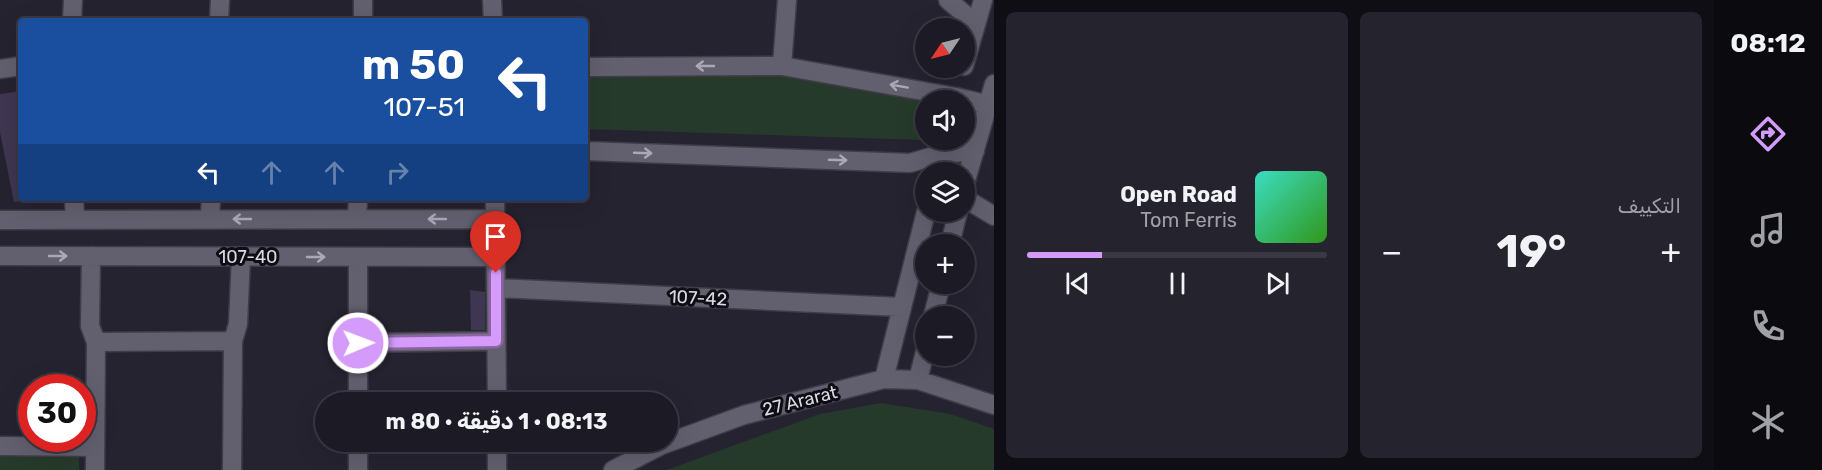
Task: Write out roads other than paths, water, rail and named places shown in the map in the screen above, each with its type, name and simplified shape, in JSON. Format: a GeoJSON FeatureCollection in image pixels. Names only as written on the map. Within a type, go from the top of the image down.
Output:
{"type":"FeatureCollection","features":[{"type":"Feature","properties":{"kind":"street"},"geometry":{"type":"LineString","coordinates":[[72,18],[74,0]]}},
{"type":"Feature","properties":{"kind":"street"},"geometry":{"type":"LineString","coordinates":[[219,18],[220,0]]}},
{"type":"Feature","properties":{"kind":"street"},"geometry":{"type":"LineString","coordinates":[[363,0],[363,18]]}},
{"type":"Feature","properties":{"kind":"street"},"geometry":{"type":"LineString","coordinates":[[492,0],[493,18]]}},
{"type":"Feature","properties":{"kind":"street"},"geometry":{"type":"LineString","coordinates":[[782,66],[786,0]]}},
{"type":"Feature","properties":{"kind":"street"},"geometry":{"type":"LineString","coordinates":[[948,0],[976,24]]}},
{"type":"Feature","properties":{"kind":"street"},"geometry":{"type":"LineString","coordinates":[[975,28],[982,0]]}},
{"type":"Feature","properties":{"kind":"street"},"geometry":{"type":"LineString","coordinates":[[0,69],[18,66]]}},
{"type":"Feature","properties":{"kind":"street"},"geometry":{"type":"LineString","coordinates":[[588,67],[782,66],[915,91]]}},
{"type":"Feature","properties":{"kind":"street"},"geometry":{"type":"LineString","coordinates":[[972,162],[991,106],[994,84]]}},
{"type":"Feature","properties":{"kind":"street"},"geometry":{"type":"LineString","coordinates":[[975,103],[991,106]]}},
{"type":"Feature","properties":{"kind":"street"},"geometry":{"type":"LineString","coordinates":[[588,151],[910,162],[936,150]]}},
{"type":"Feature","properties":{"kind":"street"},"geometry":{"type":"LineString","coordinates":[[967,150],[975,151]]}},
{"type":"Feature","properties":{"kind":"street"},"geometry":{"type":"LineString","coordinates":[[74,201],[75,220]]}},
{"type":"Feature","properties":{"kind":"street"},"geometry":{"type":"LineString","coordinates":[[210,219],[211,201]]}},
{"type":"Feature","properties":{"kind":"street"},"geometry":{"type":"LineString","coordinates":[[357,219],[358,201]]}},
{"type":"Feature","properties":{"kind":"street"},"geometry":{"type":"LineString","coordinates":[[495,201],[496,392]]}},
{"type":"Feature","properties":{"kind":"street"},"geometry":{"type":"LineString","coordinates":[[975,205],[994,216]]}},
{"type":"Feature","properties":{"kind":"street"},"geometry":{"type":"LineString","coordinates":[[0,220],[496,219]]}},
{"type":"Feature","properties":{"kind":"street"},"geometry":{"type":"LineString","coordinates":[[884,379],[923,222]]}},
{"type":"Feature","properties":{"kind":"street","name":"107-40"},"geometry":{"type":"LineString","coordinates":[[0,256],[496,257]]}},
{"type":"Feature","properties":{"kind":"street"},"geometry":{"type":"LineString","coordinates":[[91,256],[90,326],[96,342],[96,374]]}},
{"type":"Feature","properties":{"kind":"street"},"geometry":{"type":"LineString","coordinates":[[232,470],[233,341],[238,324],[241,257]]}},
{"type":"Feature","properties":{"kind":"street"},"geometry":{"type":"LineString","coordinates":[[358,257],[358,392]]}},
{"type":"Feature","properties":{"kind":"street","name":"107-42"},"geometry":{"type":"LineString","coordinates":[[496,288],[901,307]]}},
{"type":"Feature","properties":{"kind":"street"},"geometry":{"type":"LineString","coordinates":[[96,342],[233,341]]}},
{"type":"Feature","properties":{"kind":"street"},"geometry":{"type":"LineString","coordinates":[[358,343],[496,341]]}},
{"type":"Feature","properties":{"kind":"street"},"geometry":{"type":"LineString","coordinates":[[918,380],[922,366]]}},
{"type":"Feature","properties":{"kind":"street","name":"27 Ararat"},"geometry":{"type":"LineString","coordinates":[[678,437],[744,415],[884,379],[918,380],[994,405]]}},
{"type":"Feature","properties":{"kind":"street"},"geometry":{"type":"LineString","coordinates":[[0,446],[18,446]]}},
{"type":"Feature","properties":{"kind":"street"},"geometry":{"type":"LineString","coordinates":[[95,452],[95,470]]}},
{"type":"Feature","properties":{"kind":"street"},"geometry":{"type":"LineString","coordinates":[[358,452],[358,470]]}},
{"type":"Feature","properties":{"kind":"street"},"geometry":{"type":"LineString","coordinates":[[497,452],[497,470]]}},
{"type":"Feature","properties":{"kind":"street","name":"27 Ararat"},"geometry":{"type":"LineString","coordinates":[[613,470],[648,452]]}}]}
